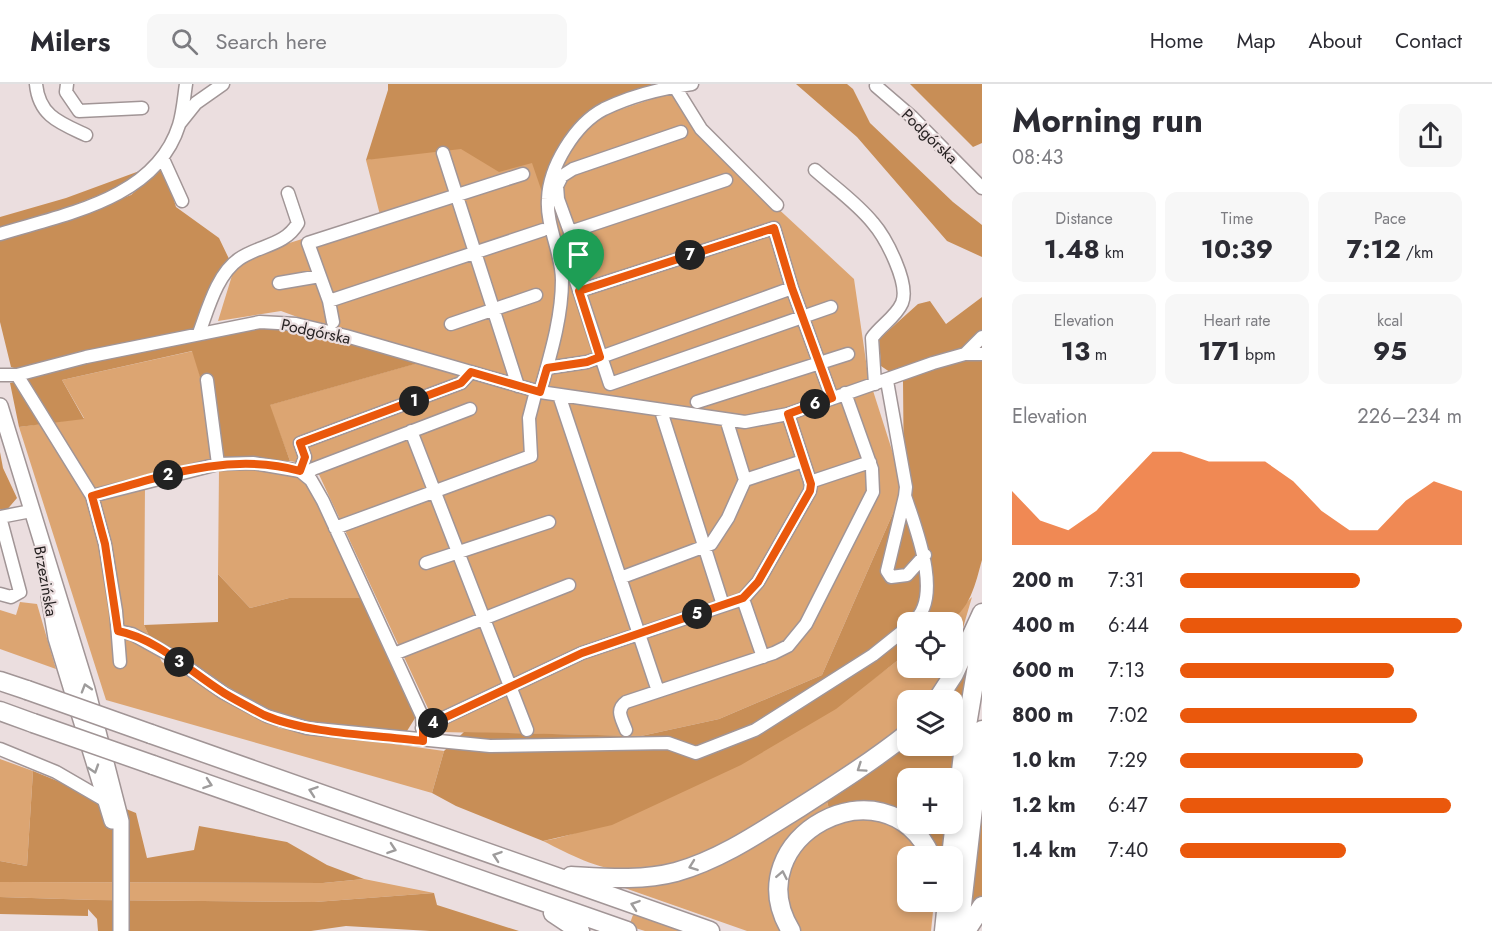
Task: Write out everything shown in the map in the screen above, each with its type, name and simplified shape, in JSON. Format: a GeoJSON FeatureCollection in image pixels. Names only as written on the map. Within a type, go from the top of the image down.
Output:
{"type":"FeatureCollection","features":[{"type":"Feature","properties":{"kind":"highway"},"geometry":{"type":"LineString","coordinates":[[944,690],[954,674],[982,613]]}},
{"type":"Feature","properties":{"kind":"highway"},"geometry":{"type":"LineString","coordinates":[[952,846],[964,745],[982,636]]}},
{"type":"Feature","properties":{"kind":"highway"},"geometry":{"type":"LineString","coordinates":[[0,681],[710,931]]}},
{"type":"Feature","properties":{"kind":"highway"},"geometry":{"type":"LineString","coordinates":[[0,711],[627,931]]}},
{"type":"Feature","properties":{"kind":"highway"},"geometry":{"type":"LineString","coordinates":[[959,931],[982,730]]}},
{"type":"Feature","properties":{"kind":"highway"},"geometry":{"type":"LineString","coordinates":[[552,876],[627,879],[657,876],[691,867],[762,831],[865,765],[897,741]]}},
{"type":"Feature","properties":{"kind":"highway"},"geometry":{"type":"LineString","coordinates":[[791,931],[780,901],[783,869],[790,851],[801,836],[826,817],[854,810],[880,813],[900,822],[917,836],[924,846]]}},
{"type":"Feature","properties":{"kind":"highway"},"geometry":{"type":"LineString","coordinates":[[532,898],[580,931]]}},
{"type":"Feature","properties":{"kind":"highway"},"geometry":{"type":"LineString","coordinates":[[966,931],[982,906]]}},
{"type":"Feature","properties":{"kind":"main road"},"geometry":{"type":"LineString","coordinates":[[0,406],[37,529]]}},
{"type":"Feature","properties":{"kind":"main road","name":"Brzezińska"},"geometry":{"type":"LineString","coordinates":[[37,529],[56,639],[94,772],[106,801],[116,836],[121,868]]}},
{"type":"Feature","properties":{"kind":"main road","name":"Brzezińska"},"geometry":{"type":"LineString","coordinates":[[37,529],[109,770],[121,821],[122,930]]}},
{"type":"Feature","properties":{"kind":"street"},"geometry":{"type":"LineString","coordinates":[[36,84],[41,107],[61,124],[86,135]]}},
{"type":"Feature","properties":{"kind":"street"},"geometry":{"type":"LineString","coordinates":[[67,84],[66,92],[79,111],[142,108]]}},
{"type":"Feature","properties":{"kind":"street"},"geometry":{"type":"LineString","coordinates":[[180,124],[186,84]]}},
{"type":"Feature","properties":{"kind":"street"},"geometry":{"type":"LineString","coordinates":[[0,234],[74,211],[129,189],[163,159],[180,124],[196,103],[224,84]]}},
{"type":"Feature","properties":{"kind":"street"},"geometry":{"type":"LineString","coordinates":[[335,528],[531,456],[529,418],[547,368],[559,318],[562,278],[548,199],[553,172],[569,140],[603,110],[675,87],[692,84]]}},
{"type":"Feature","properties":{"kind":"street","name":"Podgórska"},"geometry":{"type":"LineString","coordinates":[[876,86],[912,117],[982,188]]}},
{"type":"Feature","properties":{"kind":"street"},"geometry":{"type":"LineString","coordinates":[[675,87],[701,129],[777,206]]}},
{"type":"Feature","properties":{"kind":"street"},"geometry":{"type":"LineString","coordinates":[[681,132],[573,169],[562,176],[557,186],[558,199],[570,232],[572,266],[610,384],[831,307]]}},
{"type":"Feature","properties":{"kind":"street"},"geometry":{"type":"LineString","coordinates":[[443,153],[518,386]]}},
{"type":"Feature","properties":{"kind":"street"},"geometry":{"type":"LineString","coordinates":[[163,159],[182,201]]}},
{"type":"Feature","properties":{"kind":"street"},"geometry":{"type":"LineString","coordinates":[[815,170],[873,222],[886,243],[901,281],[902,303],[872,338],[870,347],[881,382],[906,487],[887,571],[891,577],[907,575],[925,555]]}},
{"type":"Feature","properties":{"kind":"street"},"geometry":{"type":"LineString","coordinates":[[333,322],[329,301],[308,243],[523,174]]}},
{"type":"Feature","properties":{"kind":"street"},"geometry":{"type":"LineString","coordinates":[[570,232],[726,180]]}},
{"type":"Feature","properties":{"kind":"street"},"geometry":{"type":"LineString","coordinates":[[199,333],[226,273],[237,260],[252,251],[281,241],[293,233],[298,223],[288,193]]}},
{"type":"Feature","properties":{"kind":"street"},"geometry":{"type":"LineString","coordinates":[[579,291],[774,228],[792,288],[832,398]]}},
{"type":"Feature","properties":{"kind":"street"},"geometry":{"type":"LineString","coordinates":[[329,301],[543,230]]}},
{"type":"Feature","properties":{"kind":"street"},"geometry":{"type":"LineString","coordinates":[[279,283],[320,276]]}},
{"type":"Feature","properties":{"kind":"street"},"geometry":{"type":"LineString","coordinates":[[547,368],[587,362],[792,288]]}},
{"type":"Feature","properties":{"kind":"street"},"geometry":{"type":"LineString","coordinates":[[451,324],[536,295]]}},
{"type":"Feature","properties":{"kind":"street","name":"Podgórska"},"geometry":{"type":"LineString","coordinates":[[0,375],[17,375],[199,333],[260,322],[296,324],[538,392],[727,422],[760,421],[788,414],[933,363],[965,354],[982,354]]}},
{"type":"Feature","properties":{"kind":"street"},"geometry":{"type":"LineString","coordinates":[[965,354],[982,337]]}},
{"type":"Feature","properties":{"kind":"street"},"geometry":{"type":"LineString","coordinates":[[697,402],[848,354]]}},
{"type":"Feature","properties":{"kind":"street"},"geometry":{"type":"LineString","coordinates":[[423,741],[422,716],[319,494],[302,473],[305,457],[300,443],[461,383],[471,372]]}},
{"type":"Feature","properties":{"kind":"street"},"geometry":{"type":"LineString","coordinates":[[17,375],[92,496],[105,544],[118,631],[120,663]]}},
{"type":"Feature","properties":{"kind":"street"},"geometry":{"type":"LineString","coordinates":[[207,380],[218,464]]}},
{"type":"Feature","properties":{"kind":"street"},"geometry":{"type":"LineString","coordinates":[[627,730],[619,712],[621,706],[788,646],[806,624],[868,506],[874,480],[870,462],[845,393]]}},
{"type":"Feature","properties":{"kind":"street"},"geometry":{"type":"LineString","coordinates":[[559,395],[658,691]]}},
{"type":"Feature","properties":{"kind":"street"},"geometry":{"type":"LineString","coordinates":[[92,496],[218,464],[253,463],[302,473],[470,409]]}},
{"type":"Feature","properties":{"kind":"street"},"geometry":{"type":"LineString","coordinates":[[661,411],[723,605]]}},
{"type":"Feature","properties":{"kind":"street"},"geometry":{"type":"LineString","coordinates":[[423,728],[582,653],[743,598],[758,582],[810,491],[810,482],[788,414]]}},
{"type":"Feature","properties":{"kind":"street"},"geometry":{"type":"LineString","coordinates":[[620,578],[705,548],[717,538],[745,480],[727,422]]}},
{"type":"Feature","properties":{"kind":"street"},"geometry":{"type":"LineString","coordinates":[[411,431],[527,730]]}},
{"type":"Feature","properties":{"kind":"street"},"geometry":{"type":"LineString","coordinates":[[745,480],[803,461]]}},
{"type":"Feature","properties":{"kind":"street"},"geometry":{"type":"LineString","coordinates":[[810,482],[870,462]]}},
{"type":"Feature","properties":{"kind":"street"},"geometry":{"type":"LineString","coordinates":[[905,496],[925,555],[925,600],[920,612]]}},
{"type":"Feature","properties":{"kind":"street"},"geometry":{"type":"LineString","coordinates":[[0,594],[11,597],[20,592],[0,518],[31,511]]}},
{"type":"Feature","properties":{"kind":"street"},"geometry":{"type":"LineString","coordinates":[[426,563],[549,522]]}},
{"type":"Feature","properties":{"kind":"street"},"geometry":{"type":"LineString","coordinates":[[0,547],[4,534]]}},
{"type":"Feature","properties":{"kind":"street"},"geometry":{"type":"LineString","coordinates":[[393,654],[568,585]]}},
{"type":"Feature","properties":{"kind":"street"},"geometry":{"type":"LineString","coordinates":[[743,598],[762,657]]}},
{"type":"Feature","properties":{"kind":"street"},"geometry":{"type":"LineString","coordinates":[[118,631],[132,634],[168,654],[224,693],[267,716],[307,728],[490,746],[668,743],[696,753],[755,730],[873,655],[897,636]]}},
{"type":"Feature","properties":{"kind":"street"},"geometry":{"type":"LineString","coordinates":[[0,749],[56,772],[106,801]]}},
{"type":"Feature","properties":{"kind":"shaded area"},"geometry":{"type":"Polygon","coordinates":[[[388,84],[653,84],[607,102],[572,129],[543,195],[532,163],[499,172],[461,149],[366,160],[388,84]]]}},
{"type":"Feature","properties":{"kind":"shaded area"},"geometry":{"type":"Polygon","coordinates":[[[796,84],[847,84],[853,89],[870,123],[953,202],[982,225],[982,257],[947,241],[857,137],[796,84]]]}},
{"type":"Feature","properties":{"kind":"shaded area"},"geometry":{"type":"Polygon","coordinates":[[[910,84],[982,84],[982,143],[973,147],[910,84]]]}},
{"type":"Feature","properties":{"kind":"shaded area"},"geometry":{"type":"Polygon","coordinates":[[[673,92],[702,138],[854,279],[868,375],[904,488],[822,675],[719,719],[641,736],[439,732],[315,466],[290,461],[269,405],[421,362],[281,311],[218,321],[234,269],[260,252],[380,215],[366,160],[601,116],[673,92]]]}},
{"type":"Feature","properties":{"kind":"shaded area"},"geometry":{"type":"Polygon","coordinates":[[[153,166],[98,195],[60,210],[0,228],[0,217],[66,198],[153,166]]]}},
{"type":"Feature","properties":{"kind":"shaded area"},"geometry":{"type":"Polygon","coordinates":[[[160,170],[166,173],[176,207],[219,238],[231,263],[196,328],[17,369],[11,367],[0,322],[0,241],[74,217],[131,195],[160,170]]]}},
{"type":"Feature","properties":{"kind":"shaded area"},"geometry":{"type":"Polygon","coordinates":[[[982,297],[982,560],[971,596],[960,612],[897,612],[897,661],[836,709],[741,765],[612,825],[543,841],[456,806],[432,793],[444,751],[464,732],[641,736],[719,719],[822,675],[904,488],[903,381],[881,366],[879,339],[918,304],[930,301],[946,324],[982,297]]]}},
{"type":"Feature","properties":{"kind":"shaded area"},"geometry":{"type":"Polygon","coordinates":[[[257,326],[303,331],[422,362],[270,405],[290,461],[216,459],[208,403],[192,351],[62,380],[84,419],[19,427],[10,383],[109,357],[257,326]]]}},
{"type":"Feature","properties":{"kind":"shaded area"},"geometry":{"type":"Polygon","coordinates":[[[193,351],[208,403],[216,459],[123,482],[145,486],[144,625],[162,662],[279,728],[444,751],[432,793],[106,700],[19,427],[84,418],[62,380],[193,351]]]}},
{"type":"Feature","properties":{"kind":"shaded area"},"geometry":{"type":"Polygon","coordinates":[[[0,452],[3,468],[17,498],[5,512],[0,509],[0,452]]]}},
{"type":"Feature","properties":{"kind":"shaded area"},"geometry":{"type":"Polygon","coordinates":[[[219,469],[266,469],[288,474],[308,485],[361,598],[289,598],[250,608],[218,574],[219,469]]]}},
{"type":"Feature","properties":{"kind":"shaded area"},"geometry":{"type":"Polygon","coordinates":[[[218,574],[250,608],[289,598],[361,598],[417,715],[407,731],[397,732],[306,721],[266,710],[151,640],[144,625],[218,622],[218,574]]]}},
{"type":"Feature","properties":{"kind":"shaded area"},"geometry":{"type":"Polygon","coordinates":[[[972,597],[963,628],[963,612],[956,612],[972,597]]]}},
{"type":"Feature","properties":{"kind":"shaded area"},"geometry":{"type":"Polygon","coordinates":[[[20,602],[37,604],[56,669],[0,649],[0,610],[16,615],[20,602]]]}},
{"type":"Feature","properties":{"kind":"shaded area"},"geometry":{"type":"Polygon","coordinates":[[[974,632],[963,705],[963,690],[946,690],[952,678],[963,678],[963,655],[974,632]]]}},
{"type":"Feature","properties":{"kind":"shaded area"},"geometry":{"type":"Polygon","coordinates":[[[897,661],[897,678],[943,678],[935,690],[897,690],[897,732],[810,793],[733,839],[695,856],[659,868],[628,871],[594,864],[543,841],[580,831],[639,809],[712,777],[779,742],[897,661]]]}},
{"type":"Feature","properties":{"kind":"shaded area"},"geometry":{"type":"Polygon","coordinates":[[[897,744],[897,756],[955,756],[954,768],[897,768],[897,821],[830,812],[825,795],[897,744]]]}},
{"type":"Feature","properties":{"kind":"shaded area"},"geometry":{"type":"Polygon","coordinates":[[[0,759],[33,771],[27,866],[0,861],[0,759]]]}},
{"type":"Feature","properties":{"kind":"shaded area"},"geometry":{"type":"Polygon","coordinates":[[[33,771],[136,813],[147,858],[194,850],[199,826],[287,842],[327,865],[364,879],[323,883],[0,882],[0,861],[27,866],[33,771]]]}},
{"type":"Feature","properties":{"kind":"shaded area"},"geometry":{"type":"Polygon","coordinates":[[[825,795],[830,812],[788,844],[786,931],[747,931],[619,886],[642,883],[825,795]]]}},
{"type":"Feature","properties":{"kind":"shaded area"},"geometry":{"type":"Polygon","coordinates":[[[982,812],[982,898],[966,911],[982,812]]]}},
{"type":"Feature","properties":{"kind":"shaded area"},"geometry":{"type":"Polygon","coordinates":[[[838,817],[892,821],[897,826],[897,834],[905,834],[917,846],[897,846],[897,912],[933,912],[931,931],[796,931],[782,901],[788,859],[838,817]]]}},
{"type":"Feature","properties":{"kind":"shaded area"},"geometry":{"type":"Polygon","coordinates":[[[917,834],[947,834],[945,846],[927,846],[917,834]]]}},
{"type":"Feature","properties":{"kind":"shaded area"},"geometry":{"type":"Polygon","coordinates":[[[364,879],[434,893],[315,902],[0,897],[0,882],[323,883],[364,879]]]}},
{"type":"Feature","properties":{"kind":"shaded area"},"geometry":{"type":"Polygon","coordinates":[[[434,893],[437,905],[519,931],[430,931],[346,926],[311,931],[98,931],[97,919],[88,909],[88,916],[0,914],[0,897],[315,902],[434,893]]]}},
{"type":"Feature","properties":{"kind":"shaded area"},"geometry":{"type":"Polygon","coordinates":[[[634,912],[689,931],[645,931],[629,926],[634,912]]]}},
{"type":"Feature","properties":{"kind":"route"},"geometry":{"type":"LineString","coordinates":[[774,228],[792,288],[832,398],[788,414],[811,484],[810,491],[758,582],[743,598],[582,653],[423,728],[423,741],[307,728],[267,716],[224,693],[168,654],[132,634],[118,631],[105,544],[92,496],[218,464],[253,463],[300,471],[305,457],[300,443],[466,381],[471,372],[540,392],[547,368],[587,362],[600,357],[579,291],[774,228]]}}]}
